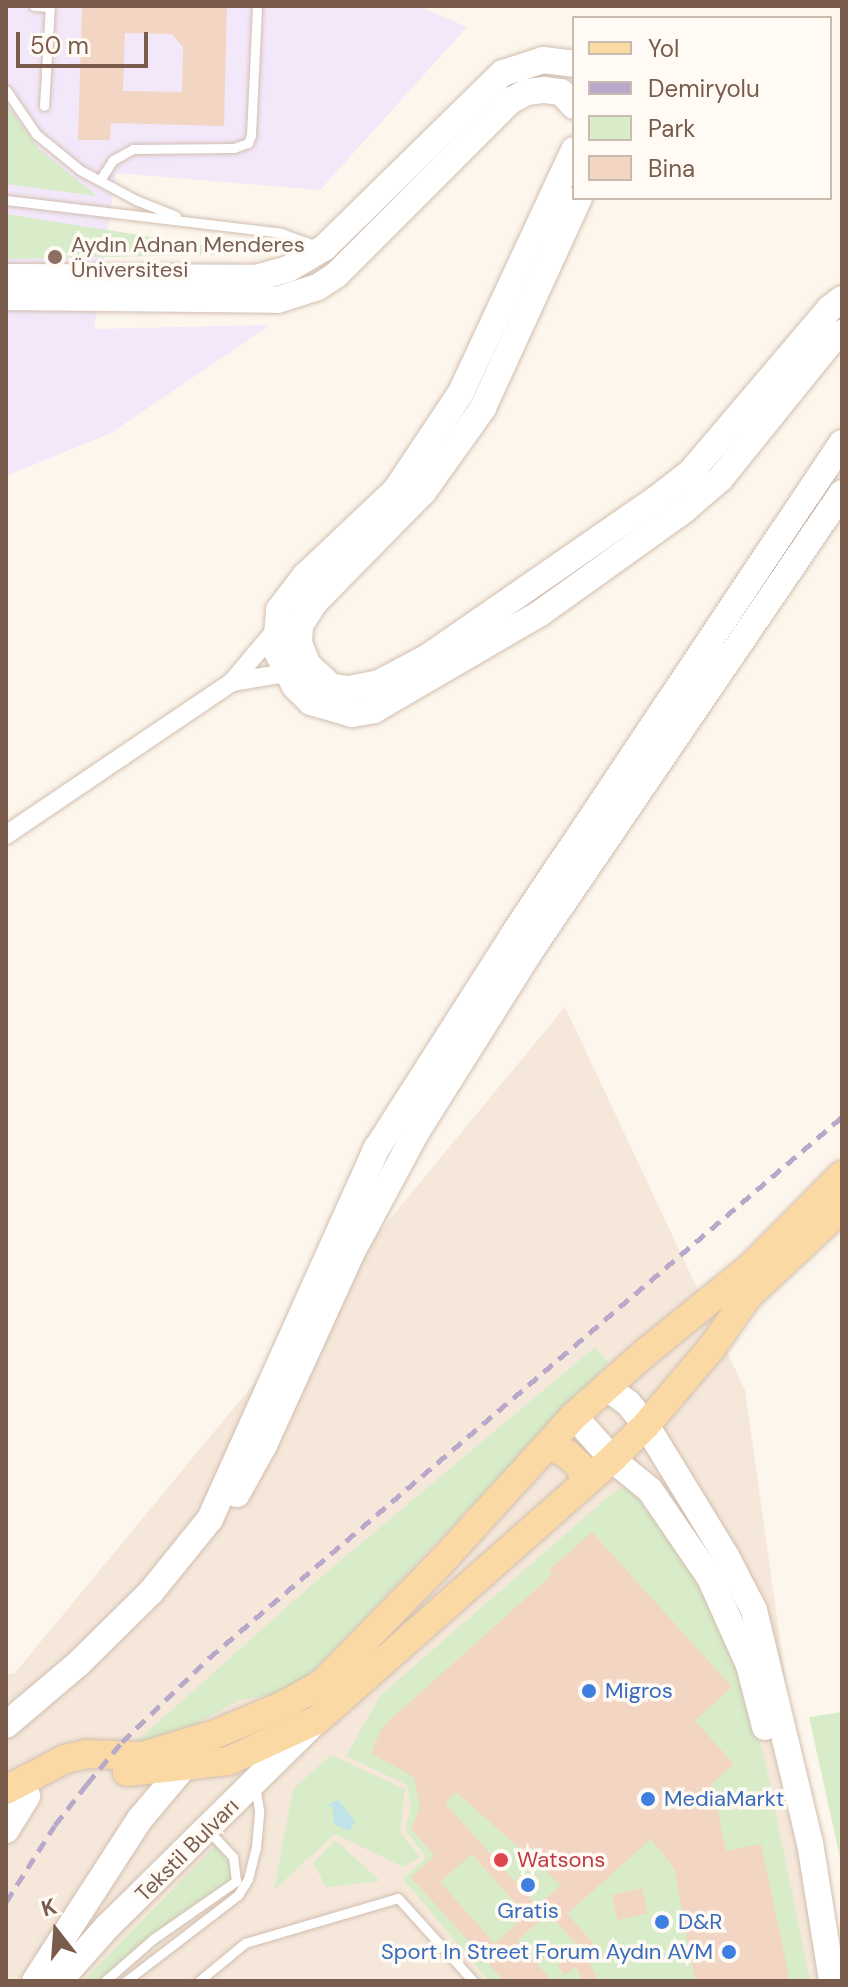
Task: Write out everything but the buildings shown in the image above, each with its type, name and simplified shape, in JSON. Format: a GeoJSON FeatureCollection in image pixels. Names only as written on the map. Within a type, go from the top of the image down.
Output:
{"type":"FeatureCollection","features":[{"type":"Feature","properties":{"kind":"main road"},"geometry":{"type":"LineString","coordinates":[[13,1798],[65,1759],[86,1754],[143,1756],[218,1733],[284,1705],[323,1683],[574,1416],[752,1266],[842,1175]]}},
{"type":"Feature","properties":{"kind":"main road"},"geometry":{"type":"LineString","coordinates":[[13,1798],[73,1774],[179,1769],[228,1761],[317,1720],[612,1459],[646,1425],[713,1346],[748,1296],[842,1208]]}},
{"type":"Feature","properties":{"kind":"main road"},"geometry":{"type":"LineString","coordinates":[[549,1446],[567,1454],[580,1466],[585,1482]]}},
{"type":"Feature","properties":{"kind":"street"},"geometry":{"type":"LineString","coordinates":[[6,277],[256,278],[288,269],[324,248],[503,73],[543,60],[572,64]]}},
{"type":"Feature","properties":{"kind":"street"},"geometry":{"type":"LineString","coordinates":[[6,297],[277,300],[318,287],[348,263],[510,101],[527,92],[544,90],[561,92],[572,104]]}},
{"type":"Feature","properties":{"kind":"street"},"geometry":{"type":"LineString","coordinates":[[572,154],[460,394],[396,490],[305,576],[279,610],[275,631],[276,650],[286,673],[311,702],[332,711],[352,714],[374,710],[539,614],[684,510],[720,479],[833,339],[842,333]]}},
{"type":"Feature","properties":{"kind":"street"},"geometry":{"type":"LineString","coordinates":[[578,200],[483,408],[423,492],[315,602],[300,625],[299,643],[308,665],[332,687],[349,689],[379,683],[428,657],[655,500],[691,472],[829,309],[842,299]]}},
{"type":"Feature","properties":{"kind":"street"},"geometry":{"type":"LineString","coordinates":[[11,1718],[79,1663],[151,1592],[210,1519],[377,1148],[513,935],[842,443]]}},
{"type":"Feature","properties":{"kind":"street"},"geometry":{"type":"LineString","coordinates":[[6,1740],[89,1673],[147,1616],[217,1530],[264,1445],[352,1252],[417,1131],[533,947],[842,493]]}},
{"type":"Feature","properties":{"kind":"street"},"geometry":{"type":"LineString","coordinates":[[6,835],[232,682],[275,631]]}},
{"type":"Feature","properties":{"kind":"street"},"geometry":{"type":"LineString","coordinates":[[232,682],[286,673]]}},
{"type":"Feature","properties":{"kind":"street"},"geometry":{"type":"LineString","coordinates":[[606,1387],[628,1403],[646,1425],[726,1556],[754,1610],[810,1843],[832,1981]]}},
{"type":"Feature","properties":{"kind":"street"},"geometry":{"type":"LineString","coordinates":[[574,1416],[612,1459],[650,1490],[710,1578],[749,1665],[786,1809],[817,1981]]}},
{"type":"Feature","properties":{"kind":"street","name":"Tekstil Bulvarı"},"geometry":{"type":"LineString","coordinates":[[59,1981],[107,1927],[317,1720]]}},
{"type":"Feature","properties":{"kind":"street","name":"Tekstil Bulvarı"},"geometry":{"type":"LineString","coordinates":[[35,1981],[140,1819],[179,1769],[218,1733]]}},
{"type":"Feature","properties":{"kind":"street"},"geometry":{"type":"LineString","coordinates":[[129,1772],[143,1794],[140,1819]]}},
{"type":"Feature","properties":{"kind":"street"},"geometry":{"type":"LineString","coordinates":[[6,1830],[13,1798]]}},
{"type":"Feature","properties":{"kind":"street"},"geometry":{"type":"LineString","coordinates":[[82,1909],[90,1921],[107,1927]]}},
{"type":"Feature","properties":{"kind":"lane"},"geometry":{"type":"LineString","coordinates":[[34,6],[50,6],[44,106]]}},
{"type":"Feature","properties":{"kind":"lane"},"geometry":{"type":"LineString","coordinates":[[100,180],[113,160],[133,149],[234,148],[248,143],[251,135],[257,6]]}},
{"type":"Feature","properties":{"kind":"lane"},"geometry":{"type":"LineString","coordinates":[[6,90],[36,134],[80,170],[136,200],[191,221]]}},
{"type":"Feature","properties":{"kind":"lane"},"geometry":{"type":"LineString","coordinates":[[6,200],[281,233],[324,248]]}},
{"type":"Feature","properties":{"kind":"lane"},"geometry":{"type":"LineString","coordinates":[[126,1981],[238,1895],[248,1879],[256,1848],[259,1810],[255,1782]]}},
{"type":"Feature","properties":{"kind":"lane"},"geometry":{"type":"LineString","coordinates":[[105,1981],[143,1947],[236,1881],[233,1857],[208,1830]]}},
{"type":"Feature","properties":{"kind":"lane"},"geometry":{"type":"LineString","coordinates":[[199,1981],[245,1943],[398,1898],[473,1981]]}},
{"type":"Feature","properties":{"kind":"shaded area","name":"Aydın Adnan Menderes Üniversitesi"},"geometry":{"type":"Polygon","coordinates":[[[6,6],[418,6],[467,27],[320,190],[116,173],[94,329],[270,325],[111,433],[6,476],[6,6]]]}},
{"type":"Feature","properties":{"kind":"shaded area"},"geometry":{"type":"Polygon","coordinates":[[[565,1007],[745,1390],[828,1981],[6,1981],[6,1674],[14,1674],[565,1007]]]}},
{"type":"Feature","properties":{"kind":"green space"},"geometry":{"type":"Polygon","coordinates":[[[6,104],[39,149],[97,196],[6,184],[6,104]]]}},
{"type":"Feature","properties":{"kind":"green space"},"geometry":{"type":"Polygon","coordinates":[[[6,214],[261,254],[6,259],[6,214]]]}},
{"type":"Feature","properties":{"kind":"green space"},"geometry":{"type":"Polygon","coordinates":[[[595,1347],[609,1363],[308,1676],[273,1695],[239,1700],[184,1731],[129,1748],[315,1582],[595,1347]]]}},
{"type":"Feature","properties":{"kind":"green space"},"geometry":{"type":"Polygon","coordinates":[[[629,1487],[716,1602],[765,1760],[810,1981],[489,1981],[403,1879],[426,1857],[405,1829],[411,1807],[407,1785],[346,1756],[380,1696],[616,1490],[629,1487]]]}},
{"type":"Feature","properties":{"kind":"green space"},"geometry":{"type":"Polygon","coordinates":[[[842,1712],[842,1867],[809,1717],[842,1712]]]}},
{"type":"Feature","properties":{"kind":"green space"},"geometry":{"type":"Polygon","coordinates":[[[331,1755],[405,1789],[400,1832],[420,1857],[403,1867],[335,1834],[274,1890],[293,1789],[331,1755]]]}},
{"type":"Feature","properties":{"kind":"green space"},"geometry":{"type":"Polygon","coordinates":[[[335,1840],[380,1881],[326,1887],[313,1863],[335,1840]]]}},
{"type":"Feature","properties":{"kind":"green space"},"geometry":{"type":"Polygon","coordinates":[[[216,1845],[230,1857],[233,1879],[224,1888],[186,1910],[124,1958],[102,1981],[83,1981],[216,1845]]]}},
{"type":"Feature","properties":{"kind":"water"},"geometry":{"type":"Polygon","coordinates":[[[338,1800],[355,1821],[349,1831],[334,1824],[333,1808],[328,1805],[338,1800]]]}},
{"type":"Feature","properties":{"kind":"railway"},"geometry":{"type":"LineString","coordinates":[[6,1902],[55,1825],[87,1784],[122,1742],[209,1658],[842,1117]]}},
{"type":"Feature","properties":{"kind":"place","name":"Aydın Adnan Menderes Üniversitesi"},"geometry":{"type":"Point","coordinates":[55,257]}},
{"type":"Feature","properties":{"kind":"place","name":"Migros"},"geometry":{"type":"Point","coordinates":[589,1691]}},
{"type":"Feature","properties":{"kind":"place","name":"MediaMarkt"},"geometry":{"type":"Point","coordinates":[648,1799]}},
{"type":"Feature","properties":{"kind":"place","name":"Watsons"},"geometry":{"type":"Point","coordinates":[501,1860]}},
{"type":"Feature","properties":{"kind":"place","name":"Gratis"},"geometry":{"type":"Point","coordinates":[528,1885]}},
{"type":"Feature","properties":{"kind":"place","name":"D&R"},"geometry":{"type":"Point","coordinates":[662,1922]}},
{"type":"Feature","properties":{"kind":"place","name":"Sport In Street Forum Aydın AVM"},"geometry":{"type":"Point","coordinates":[729,1952]}}]}
